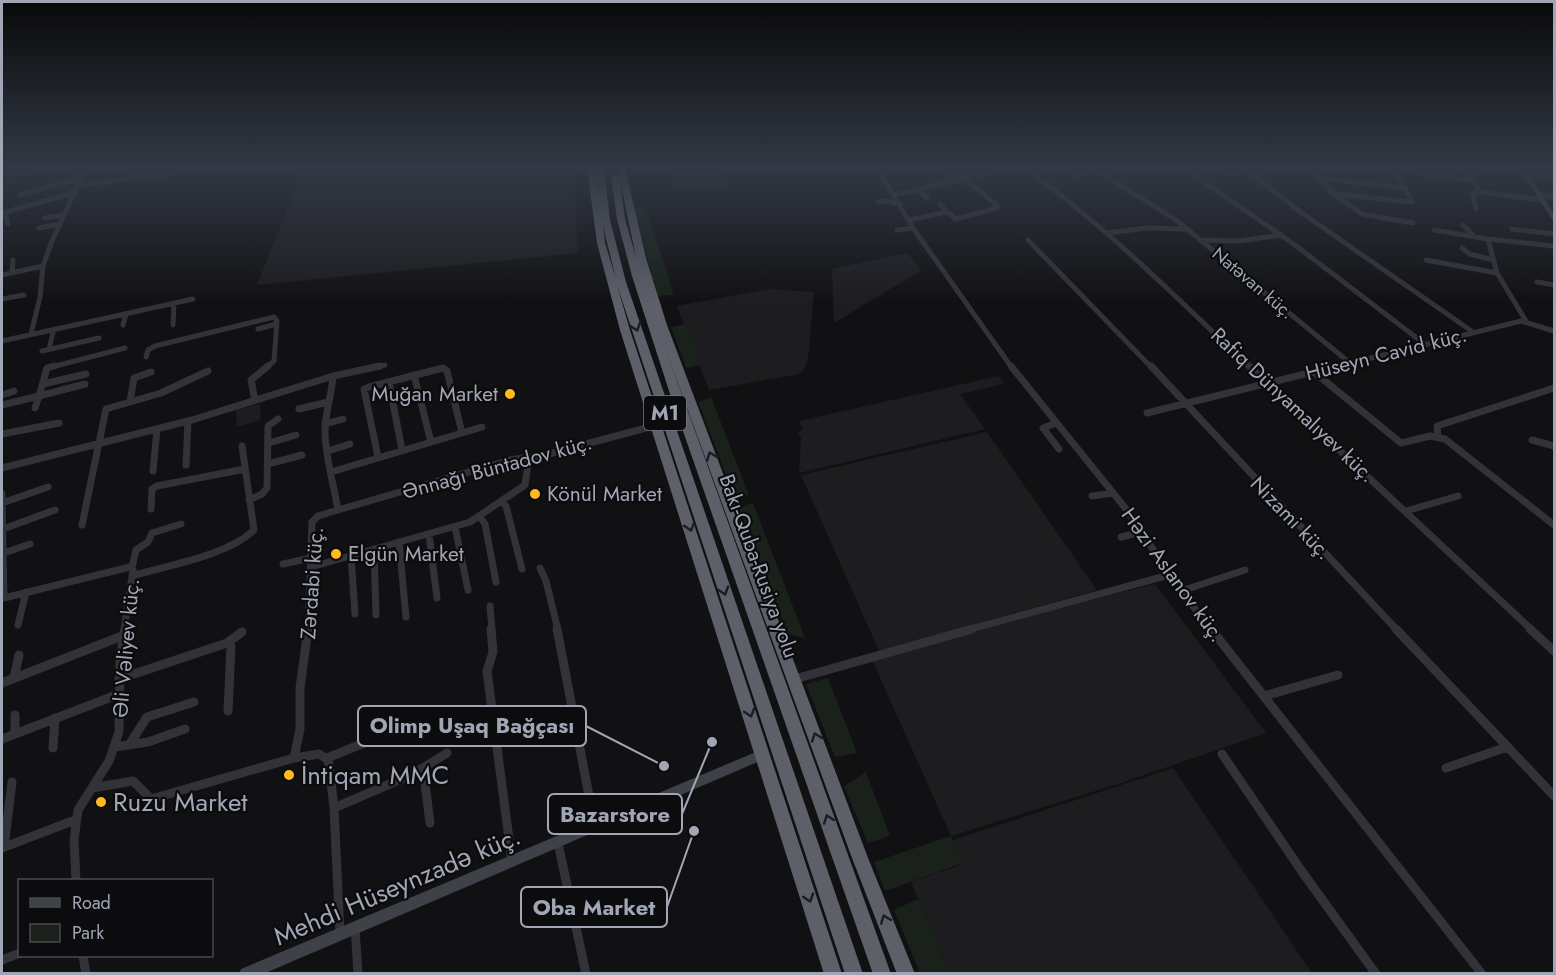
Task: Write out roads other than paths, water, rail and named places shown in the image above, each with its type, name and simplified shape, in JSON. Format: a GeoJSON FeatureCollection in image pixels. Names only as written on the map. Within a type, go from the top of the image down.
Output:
{"type":"FeatureCollection","features":[{"type":"Feature","properties":{"kind":"highway"},"geometry":{"type":"LineString","coordinates":[[597,214],[601,243],[626,330],[833,974]]}},
{"type":"Feature","properties":{"kind":"highway","name":"Bakı-Quba-Rusiya yolu"},"geometry":{"type":"LineString","coordinates":[[605,214],[621,282],[854,974]]}},
{"type":"Feature","properties":{"kind":"highway","name":"Bakı-Quba-Rusiya yolu"},"geometry":{"type":"LineString","coordinates":[[620,214],[637,276],[672,383],[882,974]]}},
{"type":"Feature","properties":{"kind":"highway"},"geometry":{"type":"LineString","coordinates":[[631,214],[641,258],[662,325],[860,858],[906,974]]}},
{"type":"Feature","properties":{"kind":"street"},"geometry":{"type":"LineString","coordinates":[[3,214],[8,224]]}},
{"type":"Feature","properties":{"kind":"street","name":"Həzi Aslanov küç."},"geometry":{"type":"LineString","coordinates":[[905,214],[913,228],[1028,389],[1113,493],[1181,591],[1482,974]]}},
{"type":"Feature","properties":{"kind":"street"},"geometry":{"type":"LineString","coordinates":[[909,220],[940,214]]}},
{"type":"Feature","properties":{"kind":"street"},"geometry":{"type":"LineString","coordinates":[[949,214],[956,219],[976,214]]}},
{"type":"Feature","properties":{"kind":"street","name":"Rafiq Dünyamalıyev küç."},"geometry":{"type":"LineString","coordinates":[[1084,214],[1269,383],[1554,651]]}},
{"type":"Feature","properties":{"kind":"street","name":"Natəvan küç."},"geometry":{"type":"LineString","coordinates":[[1164,214],[1188,229],[1350,363]]}},
{"type":"Feature","properties":{"kind":"street"},"geometry":{"type":"LineString","coordinates":[[1251,214],[1426,345]]}},
{"type":"Feature","properties":{"kind":"street"},"geometry":{"type":"LineString","coordinates":[[1303,214],[1473,332]]}},
{"type":"Feature","properties":{"kind":"street"},"geometry":{"type":"LineString","coordinates":[[1362,214],[1413,223]]}},
{"type":"Feature","properties":{"kind":"street"},"geometry":{"type":"LineString","coordinates":[[45,218],[63,215]]}},
{"type":"Feature","properties":{"kind":"street"},"geometry":{"type":"LineString","coordinates":[[25,344],[40,297],[43,266],[63,215]]}},
{"type":"Feature","properties":{"kind":"street"},"geometry":{"type":"LineString","coordinates":[[39,228],[59,224]]}},
{"type":"Feature","properties":{"kind":"street"},"geometry":{"type":"LineString","coordinates":[[1463,225],[1473,235]]}},
{"type":"Feature","properties":{"kind":"street"},"geometry":{"type":"LineString","coordinates":[[897,230],[913,228]]}},
{"type":"Feature","properties":{"kind":"street"},"geometry":{"type":"LineString","coordinates":[[1107,233],[1147,228],[1188,229]]}},
{"type":"Feature","properties":{"kind":"street"},"geometry":{"type":"LineString","coordinates":[[1512,229],[1554,234]]}},
{"type":"Feature","properties":{"kind":"street"},"geometry":{"type":"LineString","coordinates":[[1434,230],[1554,246]]}},
{"type":"Feature","properties":{"kind":"street"},"geometry":{"type":"LineString","coordinates":[[1201,240],[1239,241],[1281,235]]}},
{"type":"Feature","properties":{"kind":"street"},"geometry":{"type":"LineString","coordinates":[[1488,239],[1497,273],[1526,321],[1554,331]]}},
{"type":"Feature","properties":{"kind":"street","name":"Nizami küç."},"geometry":{"type":"LineString","coordinates":[[1028,240],[1186,404],[1221,444],[1554,796]]}},
{"type":"Feature","properties":{"kind":"street"},"geometry":{"type":"LineString","coordinates":[[1462,248],[1470,254],[1493,260]]}},
{"type":"Feature","properties":{"kind":"street"},"geometry":{"type":"LineString","coordinates":[[12,272],[13,260]]}},
{"type":"Feature","properties":{"kind":"street"},"geometry":{"type":"LineString","coordinates":[[1426,260],[1497,273]]}},
{"type":"Feature","properties":{"kind":"street"},"geometry":{"type":"LineString","coordinates":[[2,275],[43,266]]}},
{"type":"Feature","properties":{"kind":"street"},"geometry":{"type":"LineString","coordinates":[[1537,282],[1554,285]]}},
{"type":"Feature","properties":{"kind":"street"},"geometry":{"type":"LineString","coordinates":[[2,299],[24,295]]}},
{"type":"Feature","properties":{"kind":"street"},"geometry":{"type":"LineString","coordinates":[[2,341],[193,299]]}},
{"type":"Feature","properties":{"kind":"street"},"geometry":{"type":"LineString","coordinates":[[173,325],[174,304]]}},
{"type":"Feature","properties":{"kind":"street"},"geometry":{"type":"LineString","coordinates":[[123,325],[126,314]]}},
{"type":"Feature","properties":{"kind":"street"},"geometry":{"type":"LineString","coordinates":[[146,357],[150,348],[166,343],[267,318],[276,318],[274,361],[251,380],[255,400]]}},
{"type":"Feature","properties":{"kind":"street","name":"Hüseyn Cavid küç."},"geometry":{"type":"LineString","coordinates":[[1147,413],[1473,332],[1526,321]]}},
{"type":"Feature","properties":{"kind":"street"},"geometry":{"type":"LineString","coordinates":[[258,329],[276,324]]}},
{"type":"Feature","properties":{"kind":"street"},"geometry":{"type":"LineString","coordinates":[[49,349],[54,329]]}},
{"type":"Feature","properties":{"kind":"street"},"geometry":{"type":"LineString","coordinates":[[42,351],[99,338]]}},
{"type":"Feature","properties":{"kind":"street"},"geometry":{"type":"LineString","coordinates":[[35,408],[47,368],[125,348]]}},
{"type":"Feature","properties":{"kind":"street"},"geometry":{"type":"LineString","coordinates":[[2,468],[188,421],[255,400],[296,384],[385,365]]}},
{"type":"Feature","properties":{"kind":"street"},"geometry":{"type":"LineString","coordinates":[[378,457],[364,389],[440,368],[445,369],[462,433]]}},
{"type":"Feature","properties":{"kind":"street"},"geometry":{"type":"LineString","coordinates":[[82,525],[106,410],[160,393],[208,371]]}},
{"type":"Feature","properties":{"kind":"street"},"geometry":{"type":"LineString","coordinates":[[130,402],[134,378],[152,372]]}},
{"type":"Feature","properties":{"kind":"street"},"geometry":{"type":"LineString","coordinates":[[1314,372],[1401,443],[1438,436],[1449,442],[1554,525]]}},
{"type":"Feature","properties":{"kind":"street"},"geometry":{"type":"LineString","coordinates":[[43,384],[86,374]]}},
{"type":"Feature","properties":{"kind":"street"},"geometry":{"type":"LineString","coordinates":[[414,375],[431,442]]}},
{"type":"Feature","properties":{"kind":"street","name":"Zərdabi küç."},"geometry":{"type":"LineString","coordinates":[[294,758],[300,729],[300,688],[308,644],[313,520],[338,510],[325,424],[328,402],[332,394],[333,376]]}},
{"type":"Feature","properties":{"kind":"street"},"geometry":{"type":"LineString","coordinates":[[389,382],[402,450]]}},
{"type":"Feature","properties":{"kind":"street"},"geometry":{"type":"LineString","coordinates":[[2,405],[85,384]]}},
{"type":"Feature","properties":{"kind":"street"},"geometry":{"type":"LineString","coordinates":[[1438,436],[1437,426],[1554,388]]}},
{"type":"Feature","properties":{"kind":"street"},"geometry":{"type":"LineString","coordinates":[[2,395],[14,391]]}},
{"type":"Feature","properties":{"kind":"street"},"geometry":{"type":"LineString","coordinates":[[299,409],[328,402]]}},
{"type":"Feature","properties":{"kind":"street"},"geometry":{"type":"LineString","coordinates":[[249,500],[267,490],[268,424],[278,419]]}},
{"type":"Feature","properties":{"kind":"street"},"geometry":{"type":"LineString","coordinates":[[325,424],[343,419]]}},
{"type":"Feature","properties":{"kind":"street"},"geometry":{"type":"LineString","coordinates":[[186,465],[188,421]]}},
{"type":"Feature","properties":{"kind":"street"},"geometry":{"type":"LineString","coordinates":[[2,434],[59,423]]}},
{"type":"Feature","properties":{"kind":"street"},"geometry":{"type":"LineString","coordinates":[[1056,423],[1043,428],[1059,449]]}},
{"type":"Feature","properties":{"kind":"street","name":"Ənnağı Büntadov küç."},"geometry":{"type":"LineString","coordinates":[[338,510],[493,465],[657,426]]}},
{"type":"Feature","properties":{"kind":"street"},"geometry":{"type":"LineString","coordinates":[[331,472],[482,427]]}},
{"type":"Feature","properties":{"kind":"street"},"geometry":{"type":"LineString","coordinates":[[153,471],[157,429]]}},
{"type":"Feature","properties":{"kind":"street"},"geometry":{"type":"LineString","coordinates":[[269,442],[296,435]]}},
{"type":"Feature","properties":{"kind":"street"},"geometry":{"type":"LineString","coordinates":[[1532,440],[1554,446]]}},
{"type":"Feature","properties":{"kind":"street"},"geometry":{"type":"LineString","coordinates":[[328,451],[350,444]]}},
{"type":"Feature","properties":{"kind":"street"},"geometry":{"type":"LineString","coordinates":[[181,524],[152,533],[148,542],[136,550],[132,571],[223,548],[248,538],[254,530],[242,446]]}},
{"type":"Feature","properties":{"kind":"street"},"geometry":{"type":"LineString","coordinates":[[268,464],[302,455]]}},
{"type":"Feature","properties":{"kind":"street"},"geometry":{"type":"LineString","coordinates":[[311,567],[429,534],[480,517],[525,485],[529,457]]}},
{"type":"Feature","properties":{"kind":"street"},"geometry":{"type":"LineString","coordinates":[[151,509],[152,489],[157,486],[245,469]]}},
{"type":"Feature","properties":{"kind":"street"},"geometry":{"type":"LineString","coordinates":[[2,503],[48,487]]}},
{"type":"Feature","properties":{"kind":"street"},"geometry":{"type":"LineString","coordinates":[[1092,496],[1113,493]]}},
{"type":"Feature","properties":{"kind":"street","name":"Əli Vəliyev küç."},"geometry":{"type":"LineString","coordinates":[[2,494],[3,602],[26,592],[123,567],[132,571],[118,679],[119,732],[115,747],[92,788],[80,804],[75,820],[76,879]]}},
{"type":"Feature","properties":{"kind":"street"},"geometry":{"type":"LineString","coordinates":[[1406,511],[1458,496]]}},
{"type":"Feature","properties":{"kind":"street"},"geometry":{"type":"LineString","coordinates":[[502,502],[506,506],[522,569]]}},
{"type":"Feature","properties":{"kind":"street"},"geometry":{"type":"LineString","coordinates":[[3,529],[56,510]]}},
{"type":"Feature","properties":{"kind":"street"},"geometry":{"type":"LineString","coordinates":[[480,517],[484,524],[496,582]]}},
{"type":"Feature","properties":{"kind":"street"},"geometry":{"type":"LineString","coordinates":[[455,526],[468,590]]}},
{"type":"Feature","properties":{"kind":"street"},"geometry":{"type":"LineString","coordinates":[[1121,537],[1142,532]]}},
{"type":"Feature","properties":{"kind":"street"},"geometry":{"type":"LineString","coordinates":[[429,534],[437,598]]}},
{"type":"Feature","properties":{"kind":"street"},"geometry":{"type":"LineString","coordinates":[[399,542],[406,617]]}},
{"type":"Feature","properties":{"kind":"street"},"geometry":{"type":"LineString","coordinates":[[3,547],[30,544]]}},
{"type":"Feature","properties":{"kind":"street"},"geometry":{"type":"LineString","coordinates":[[374,549],[376,615]]}},
{"type":"Feature","properties":{"kind":"street"},"geometry":{"type":"LineString","coordinates":[[351,555],[355,614]]}},
{"type":"Feature","properties":{"kind":"street"},"geometry":{"type":"LineString","coordinates":[[283,564],[311,558]]}},
{"type":"Feature","properties":{"kind":"street"},"geometry":{"type":"LineString","coordinates":[[540,568],[546,581],[558,631],[595,827]]}},
{"type":"Feature","properties":{"kind":"street"},"geometry":{"type":"LineString","coordinates":[[1181,591],[1245,570]]}},
{"type":"Feature","properties":{"kind":"street"},"geometry":{"type":"LineString","coordinates":[[795,679],[1169,575]]}},
{"type":"Feature","properties":{"kind":"street"},"geometry":{"type":"LineString","coordinates":[[18,625],[26,592]]}},
{"type":"Feature","properties":{"kind":"street"},"geometry":{"type":"LineString","coordinates":[[490,606],[493,657],[488,671],[512,862]]}},
{"type":"Feature","properties":{"kind":"street"},"geometry":{"type":"LineString","coordinates":[[118,679],[227,643],[242,632]]}},
{"type":"Feature","properties":{"kind":"street"},"geometry":{"type":"LineString","coordinates":[[2,683],[123,636]]}},
{"type":"Feature","properties":{"kind":"street"},"geometry":{"type":"LineString","coordinates":[[227,643],[231,646],[228,711]]}},
{"type":"Feature","properties":{"kind":"street"},"geometry":{"type":"LineString","coordinates":[[14,678],[19,655]]}},
{"type":"Feature","properties":{"kind":"street"},"geometry":{"type":"LineString","coordinates":[[1264,696],[1338,675]]}},
{"type":"Feature","properties":{"kind":"street"},"geometry":{"type":"LineString","coordinates":[[2,739],[118,694]]}},
{"type":"Feature","properties":{"kind":"street"},"geometry":{"type":"LineString","coordinates":[[129,745],[147,717],[194,702]]}},
{"type":"Feature","properties":{"kind":"street"},"geometry":{"type":"LineString","coordinates":[[92,788],[133,781],[138,783],[151,798],[294,758],[316,753],[327,758],[365,743],[372,738],[378,726],[408,714]]}},
{"type":"Feature","properties":{"kind":"street"},"geometry":{"type":"LineString","coordinates":[[15,715],[15,734]]}},
{"type":"Feature","properties":{"kind":"street"},"geometry":{"type":"LineString","coordinates":[[53,748],[55,718]]}},
{"type":"Feature","properties":{"kind":"street"},"geometry":{"type":"LineString","coordinates":[[115,747],[148,742],[185,729]]}},
{"type":"Feature","properties":{"kind":"street"},"geometry":{"type":"LineString","coordinates":[[1446,768],[1508,747]]}},
{"type":"Feature","properties":{"kind":"street"},"geometry":{"type":"LineString","coordinates":[[334,808],[423,768],[447,753]]}},
{"type":"Feature","properties":{"kind":"street","name":"Mehdi Hüseynzadə küç."},"geometry":{"type":"LineString","coordinates":[[246,974],[763,754]]}},
{"type":"Feature","properties":{"kind":"street"},"geometry":{"type":"LineString","coordinates":[[1222,754],[1303,873],[1376,974]]}},
{"type":"Feature","properties":{"kind":"street"},"geometry":{"type":"LineString","coordinates":[[327,758],[334,808],[340,934]]}},
{"type":"Feature","properties":{"kind":"street"},"geometry":{"type":"LineString","coordinates":[[423,768],[430,823]]}},
{"type":"Feature","properties":{"kind":"street"},"geometry":{"type":"LineString","coordinates":[[12,782],[3,847],[75,820]]}},
{"type":"Feature","properties":{"kind":"street"},"geometry":{"type":"LineString","coordinates":[[558,843],[586,974]]}},
{"type":"Feature","properties":{"kind":"street"},"geometry":{"type":"LineString","coordinates":[[356,927],[358,974]]}},
{"type":"Feature","properties":{"kind":"street"},"geometry":{"type":"LineString","coordinates":[[2,960],[18,954]]}},
{"type":"Feature","properties":{"kind":"street"},"geometry":{"type":"LineString","coordinates":[[84,957],[86,974]]}},
{"type":"Feature","properties":{"kind":"place","name":"Muğan Market"},"geometry":{"type":"Point","coordinates":[510,394]}},
{"type":"Feature","properties":{"kind":"place","name":"Könül Market"},"geometry":{"type":"Point","coordinates":[535,494]}},
{"type":"Feature","properties":{"kind":"place","name":"Elgün Market"},"geometry":{"type":"Point","coordinates":[336,554]}},
{"type":"Feature","properties":{"kind":"place","name":"Bazarstore"},"geometry":{"type":"Point","coordinates":[712,742]}},
{"type":"Feature","properties":{"kind":"place","name":"Olimp Uşaq Bağçası"},"geometry":{"type":"Point","coordinates":[664,766]}},
{"type":"Feature","properties":{"kind":"place","name":"İntiqam MMC"},"geometry":{"type":"Point","coordinates":[289,775]}},
{"type":"Feature","properties":{"kind":"place","name":"Ruzu Market"},"geometry":{"type":"Point","coordinates":[101,802]}},
{"type":"Feature","properties":{"kind":"place","name":"Oba Market"},"geometry":{"type":"Point","coordinates":[694,831]}}]}
